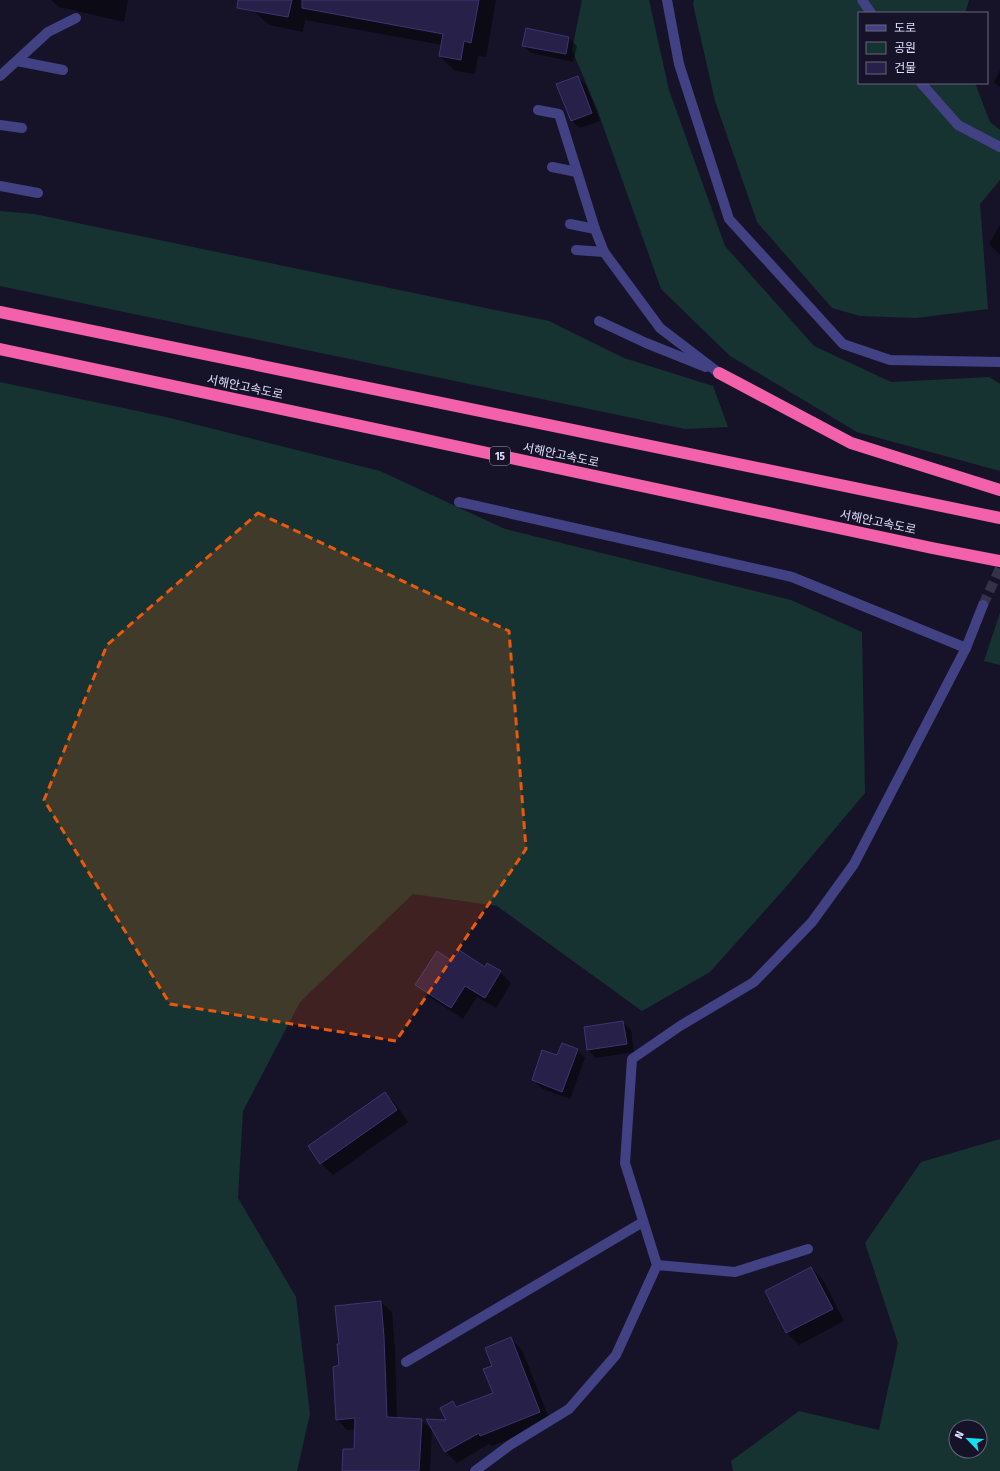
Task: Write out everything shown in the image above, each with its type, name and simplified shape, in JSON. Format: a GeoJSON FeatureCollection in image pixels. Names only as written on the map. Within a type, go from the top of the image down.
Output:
{"type":"FeatureCollection","features":[{"type":"Feature","properties":{"kind":"highway","name":"서해안고속도로"},"geometry":{"type":"LineString","coordinates":[[0,312],[1000,518]]}},
{"type":"Feature","properties":{"kind":"highway","name":"서해안고속도로"},"geometry":{"type":"LineString","coordinates":[[0,349],[1000,561]]}},
{"type":"Feature","properties":{"kind":"highway"},"geometry":{"type":"LineString","coordinates":[[719,373],[851,443],[1000,490]]}},
{"type":"Feature","properties":{"kind":"street"},"geometry":{"type":"LineString","coordinates":[[667,0],[679,64],[729,219],[843,344],[890,360],[1000,362]]}},
{"type":"Feature","properties":{"kind":"street"},"geometry":{"type":"LineString","coordinates":[[862,0],[870,12]]}},
{"type":"Feature","properties":{"kind":"street"},"geometry":{"type":"LineString","coordinates":[[0,76],[48,32],[76,18]]}},
{"type":"Feature","properties":{"kind":"street"},"geometry":{"type":"LineString","coordinates":[[17,61],[63,70]]}},
{"type":"Feature","properties":{"kind":"street"},"geometry":{"type":"LineString","coordinates":[[922,84],[958,125],[1000,147]]}},
{"type":"Feature","properties":{"kind":"street"},"geometry":{"type":"LineString","coordinates":[[538,110],[559,114],[594,229],[604,252],[660,328],[719,373]]}},
{"type":"Feature","properties":{"kind":"street"},"geometry":{"type":"LineString","coordinates":[[0,125],[22,128]]}},
{"type":"Feature","properties":{"kind":"street"},"geometry":{"type":"LineString","coordinates":[[552,167],[577,172]]}},
{"type":"Feature","properties":{"kind":"street"},"geometry":{"type":"LineString","coordinates":[[0,186],[38,193]]}},
{"type":"Feature","properties":{"kind":"street"},"geometry":{"type":"LineString","coordinates":[[570,224],[594,229]]}},
{"type":"Feature","properties":{"kind":"street"},"geometry":{"type":"LineString","coordinates":[[576,250],[604,252]]}},
{"type":"Feature","properties":{"kind":"street"},"geometry":{"type":"LineString","coordinates":[[599,321],[646,343],[719,373]]}},
{"type":"Feature","properties":{"kind":"street"},"geometry":{"type":"LineString","coordinates":[[459,502],[792,577],[966,648]]}},
{"type":"Feature","properties":{"kind":"street"},"geometry":{"type":"LineString","coordinates":[[475,1471],[510,1445],[569,1409],[616,1355],[657,1265],[625,1163],[632,1059],[680,1026],[754,982],[812,922],[854,864],[966,648],[984,605]]}},
{"type":"Feature","properties":{"kind":"street"},"geometry":{"type":"LineString","coordinates":[[406,1362],[643,1222]]}},
{"type":"Feature","properties":{"kind":"street"},"geometry":{"type":"LineString","coordinates":[[657,1265],[735,1272],[808,1249]]}},
{"type":"Feature","properties":{"kind":"highlighted area"},"geometry":{"type":"Polygon","coordinates":[[[258,513],[509,631],[526,849],[396,1041],[170,1004],[44,800],[107,645],[258,513]]]}},
{"type":"Feature","properties":{"kind":"green space"},"geometry":{"type":"Polygon","coordinates":[[[582,0],[649,0],[669,90],[725,246],[814,346],[891,382],[989,377],[1000,384],[1000,471],[857,432],[730,356],[661,289],[597,109],[572,50],[582,0]]]}},
{"type":"Feature","properties":{"kind":"green space"},"geometry":{"type":"Polygon","coordinates":[[[694,0],[969,0],[965,12],[858,12],[858,84],[975,84],[990,122],[1000,130],[1000,180],[980,204],[988,309],[916,318],[860,316],[832,308],[757,222],[715,101],[693,4],[694,0]]]}},
{"type":"Feature","properties":{"kind":"green space"},"geometry":{"type":"Polygon","coordinates":[[[0,211],[34,214],[549,321],[624,358],[713,386],[728,427],[685,429],[0,286],[0,211]]]}},
{"type":"Feature","properties":{"kind":"green space"},"geometry":{"type":"Polygon","coordinates":[[[0,382],[166,417],[380,471],[505,529],[791,600],[862,632],[865,793],[785,888],[710,972],[642,1011],[497,906],[413,894],[300,1002],[243,1111],[238,1198],[296,1297],[310,1414],[297,1471],[0,1471],[0,382]]]}},
{"type":"Feature","properties":{"kind":"green space"},"geometry":{"type":"Polygon","coordinates":[[[1000,613],[1000,665],[984,661],[1000,613]]]}},
{"type":"Feature","properties":{"kind":"green space"},"geometry":{"type":"Polygon","coordinates":[[[1000,1139],[1000,1471],[733,1471],[731,1461],[799,1411],[879,1430],[898,1343],[865,1243],[921,1162],[1000,1139]]]}},
{"type":"Feature","properties":{"kind":"building"},"geometry":{"type":"Polygon","coordinates":[[[238,0],[292,0],[288,17],[237,8],[238,0]]]}},
{"type":"Feature","properties":{"kind":"building"},"geometry":{"type":"Polygon","coordinates":[[[302,0],[479,0],[471,43],[464,41],[461,60],[439,56],[443,34],[302,8],[302,0]]]}},
{"type":"Feature","properties":{"kind":"building"},"geometry":{"type":"Polygon","coordinates":[[[526,28],[569,37],[566,54],[522,46],[526,28]]]}},
{"type":"Feature","properties":{"kind":"building"},"geometry":{"type":"Polygon","coordinates":[[[578,76],[592,113],[571,121],[556,84],[578,76]]]}},
{"type":"Feature","properties":{"kind":"building"},"geometry":{"type":"Polygon","coordinates":[[[459,950],[485,967],[487,963],[501,971],[485,998],[465,986],[451,1008],[415,985],[437,951],[452,961],[459,950]]]}},
{"type":"Feature","properties":{"kind":"building"},"geometry":{"type":"Polygon","coordinates":[[[623,1021],[627,1044],[587,1050],[584,1027],[623,1021]]]}},
{"type":"Feature","properties":{"kind":"building"},"geometry":{"type":"Polygon","coordinates":[[[562,1043],[578,1049],[562,1092],[532,1080],[542,1050],[557,1055],[562,1043]]]}},
{"type":"Feature","properties":{"kind":"building"},"geometry":{"type":"Polygon","coordinates":[[[385,1092],[397,1110],[320,1164],[308,1146],[385,1092]]]}},
{"type":"Feature","properties":{"kind":"building"},"geometry":{"type":"Polygon","coordinates":[[[811,1267],[833,1309],[786,1333],[765,1291],[811,1267]]]}},
{"type":"Feature","properties":{"kind":"building"},"geometry":{"type":"Polygon","coordinates":[[[381,1301],[387,1417],[422,1419],[419,1471],[342,1471],[343,1449],[354,1449],[355,1418],[336,1420],[333,1367],[339,1365],[337,1344],[339,1344],[335,1306],[381,1301]]]}},
{"type":"Feature","properties":{"kind":"building"},"geometry":{"type":"Polygon","coordinates":[[[511,1337],[540,1412],[480,1436],[479,1433],[445,1452],[426,1419],[446,1420],[440,1408],[453,1401],[456,1407],[493,1393],[483,1369],[492,1366],[485,1348],[511,1337]]]}},
{"type":"Feature","properties":{"kind":"tunnel"},"geometry":{"type":"LineString","coordinates":[[983,605],[1000,568]]}}]}
